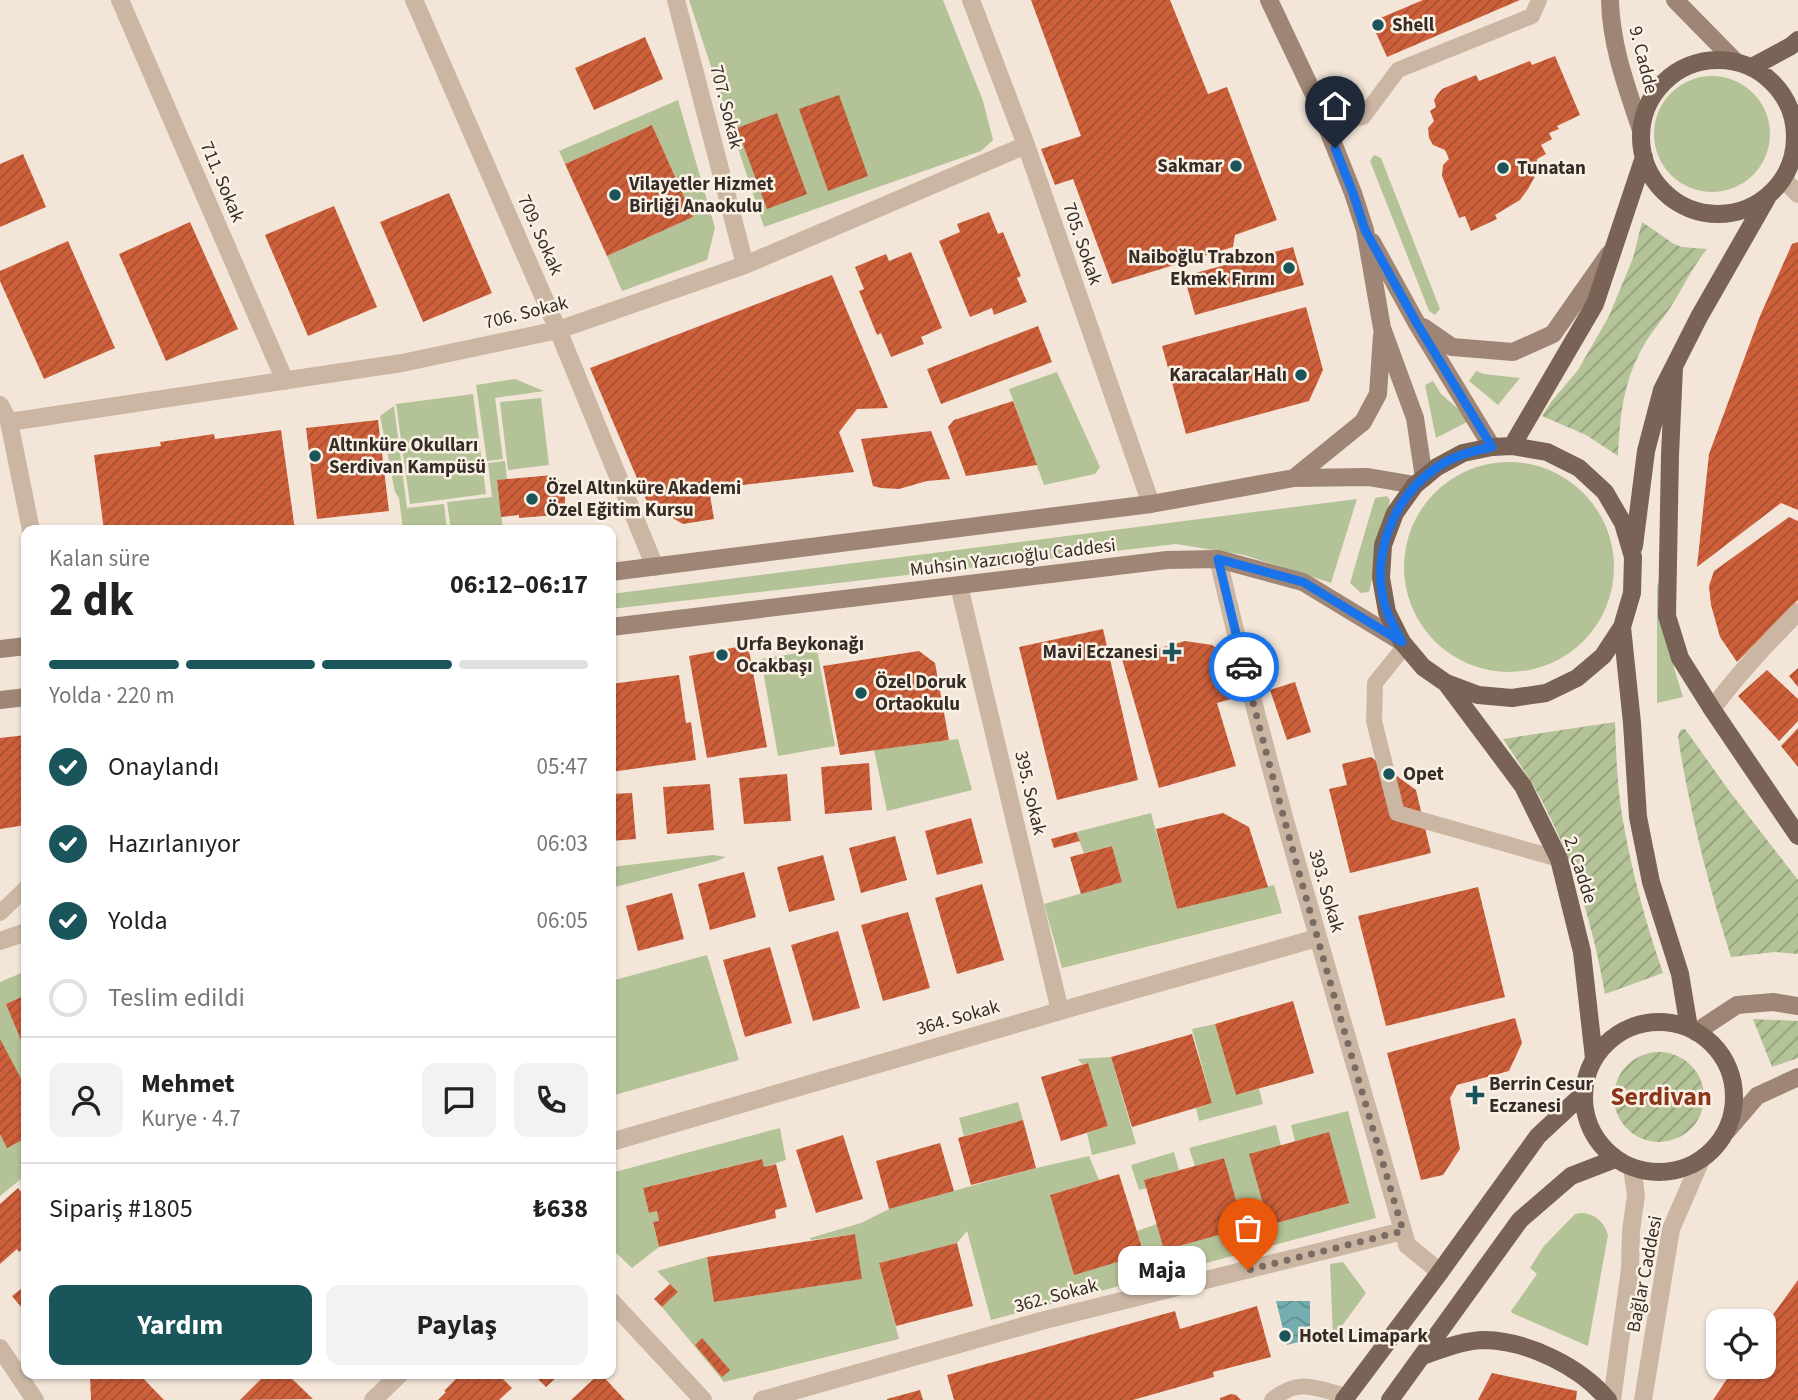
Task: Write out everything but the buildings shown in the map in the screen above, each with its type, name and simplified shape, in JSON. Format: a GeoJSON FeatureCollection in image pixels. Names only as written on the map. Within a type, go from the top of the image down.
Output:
{"type":"FeatureCollection","features":[{"type":"Feature","properties":{"kind":"main road"},"geometry":{"type":"LineString","coordinates":[[1269,0],[1326,126],[1365,230],[1382,328],[1415,418],[1419,482]]}},
{"type":"Feature","properties":{"kind":"main road","name":"9. Cadde"},"geometry":{"type":"LineString","coordinates":[[1610,0],[1619,65],[1641,130]]}},
{"type":"Feature","properties":{"kind":"main road"},"geometry":{"type":"LineString","coordinates":[[1633,557],[1623,523],[1605,492],[1579,468],[1547,452],[1512,446],[1492,447],[1463,453],[1437,467],[1419,482],[1395,513],[1384,545],[1381,578],[1387,612],[1403,644],[1423,667],[1446,683],[1478,695],[1512,698],[1546,693],[1577,678],[1603,656],[1622,627],[1632,593],[1633,557],[1646,451],[1662,390],[1699,317],[1769,195],[1783,179],[1795,157],[1793,117],[1784,97],[1770,80],[1744,64],[1675,0]]}},
{"type":"Feature","properties":{"kind":"main road"},"geometry":{"type":"LineString","coordinates":[[1769,195],[1747,208],[1721,214],[1696,211],[1673,199],[1655,180],[1644,157],[1641,130],[1648,104],[1663,83],[1684,67],[1710,60],[1744,64],[1791,46],[1798,40]]}},
{"type":"Feature","properties":{"kind":"main road"},"geometry":{"type":"LineString","coordinates":[[1512,446],[1595,304],[1644,157]]}},
{"type":"Feature","properties":{"kind":"main road"},"geometry":{"type":"LineString","coordinates":[[1365,230],[1416,322],[1492,447]]}},
{"type":"Feature","properties":{"kind":"main road"},"geometry":{"type":"LineString","coordinates":[[1416,322],[1452,347],[1513,352],[1553,334],[1611,252]]}},
{"type":"Feature","properties":{"kind":"main road"},"geometry":{"type":"LineString","coordinates":[[1294,478],[1363,422],[1378,394],[1382,328]]}},
{"type":"Feature","properties":{"kind":"main road"},"geometry":{"type":"LineString","coordinates":[[1674,367],[1667,616],[1680,658],[1798,836]]}},
{"type":"Feature","properties":{"kind":"main road","name":"Muhsin Yazıcıoğlu Caddesi"},"geometry":{"type":"LineString","coordinates":[[616,571],[1151,504],[1294,478],[1368,477],[1419,482]]}},
{"type":"Feature","properties":{"kind":"main road","name":"Muhsin Yazıcıoğlu Caddesi"},"geometry":{"type":"LineString","coordinates":[[616,626],[1167,560],[1218,559],[1303,582],[1403,644]]}},
{"type":"Feature","properties":{"kind":"main road"},"geometry":{"type":"LineString","coordinates":[[1622,627],[1638,817],[1651,882],[1680,974],[1693,1030]]}},
{"type":"Feature","properties":{"kind":"main road"},"geometry":{"type":"LineString","coordinates":[[0,649],[21,647]]}},
{"type":"Feature","properties":{"kind":"main road","name":"2. Cadde"},"geometry":{"type":"LineString","coordinates":[[1446,683],[1523,786],[1559,859],[1582,953],[1594,1058]]}},
{"type":"Feature","properties":{"kind":"main road"},"geometry":{"type":"LineString","coordinates":[[0,700],[21,698]]}},
{"type":"Feature","properties":{"kind":"main road"},"geometry":{"type":"LineString","coordinates":[[1693,1030],[1737,1005],[1773,1002],[1798,1006]]}},
{"type":"Feature","properties":{"kind":"main road"},"geometry":{"type":"LineString","coordinates":[[1727,1131],[1733,1112],[1735,1091],[1730,1072],[1720,1052],[1707,1038],[1693,1030],[1654,1021],[1636,1025],[1619,1032],[1594,1058],[1586,1075],[1583,1094],[1591,1130],[1601,1146],[1615,1159],[1632,1168],[1660,1173],[1682,1169],[1701,1160],[1716,1147],[1757,1096],[1798,1077]]}},
{"type":"Feature","properties":{"kind":"main road"},"geometry":{"type":"LineString","coordinates":[[1345,1398],[1538,1136],[1583,1094]]}},
{"type":"Feature","properties":{"kind":"main road"},"geometry":{"type":"LineString","coordinates":[[1390,1400],[1520,1220],[1571,1176],[1615,1159]]}},
{"type":"Feature","properties":{"kind":"main road"},"geometry":{"type":"LineString","coordinates":[[1422,1356],[1448,1347],[1483,1340],[1506,1343],[1540,1353],[1570,1367],[1593,1383],[1610,1400]]}},
{"type":"Feature","properties":{"kind":"street","name":"711. Sokak"},"geometry":{"type":"LineString","coordinates":[[120,0],[285,382]]}},
{"type":"Feature","properties":{"kind":"street","name":"709. Sokak"},"geometry":{"type":"LineString","coordinates":[[414,0],[558,330],[655,566]]}},
{"type":"Feature","properties":{"kind":"street","name":"707. Sokak"},"geometry":{"type":"LineString","coordinates":[[676,0],[745,265]]}},
{"type":"Feature","properties":{"kind":"street","name":"705. Sokak"},"geometry":{"type":"LineString","coordinates":[[971,0],[1026,145],[1151,504]]}},
{"type":"Feature","properties":{"kind":"street","name":"706. Sokak"},"geometry":{"type":"LineString","coordinates":[[9,422],[402,363],[558,330],[745,265],[1026,145]]}},
{"type":"Feature","properties":{"kind":"street"},"geometry":{"type":"LineString","coordinates":[[1783,179],[1798,194]]}},
{"type":"Feature","properties":{"kind":"street"},"geometry":{"type":"LineString","coordinates":[[0,405],[9,422],[30,525]]}},
{"type":"Feature","properties":{"kind":"street","name":"393. Sokak"},"geometry":{"type":"LineString","coordinates":[[1218,559],[1271,772],[1407,1245],[1440,1272]]}},
{"type":"Feature","properties":{"kind":"street","name":"395. Sokak"},"geometry":{"type":"LineString","coordinates":[[959,586],[1059,1010]]}},
{"type":"Feature","properties":{"kind":"street"},"geometry":{"type":"LineString","coordinates":[[1712,709],[1760,651],[1798,612]]}},
{"type":"Feature","properties":{"kind":"street"},"geometry":{"type":"LineString","coordinates":[[0,941],[21,934]]}},
{"type":"Feature","properties":{"kind":"street","name":"364. Sokak"},"geometry":{"type":"LineString","coordinates":[[616,1141],[1059,1010],[1317,938]]}},
{"type":"Feature","properties":{"kind":"street","name":"Bağlar Caddesi"},"geometry":{"type":"LineString","coordinates":[[1643,1400],[1671,1229],[1701,1160]]}},
{"type":"Feature","properties":{"kind":"street","name":"Bağlar Caddesi"},"geometry":{"type":"LineString","coordinates":[[1610,1400],[1630,1269],[1636,1195],[1632,1168]]}},
{"type":"Feature","properties":{"kind":"street","name":"362. Sokak"},"geometry":{"type":"LineString","coordinates":[[762,1400],[1041,1321],[1403,1231]]}},
{"type":"Feature","properties":{"kind":"street"},"geometry":{"type":"LineString","coordinates":[[616,1306],[703,1400]]}},
{"type":"Feature","properties":{"kind":"street"},"geometry":{"type":"LineString","coordinates":[[0,1348],[21,1371]]}},
{"type":"Feature","properties":{"kind":"street"},"geometry":{"type":"LineString","coordinates":[[373,1400],[395,1379]]}},
{"type":"Feature","properties":{"kind":"lane"},"geometry":{"type":"LineString","coordinates":[[1326,126],[1363,117],[1398,70],[1532,16],[1539,0]]}},
{"type":"Feature","properties":{"kind":"lane"},"geometry":{"type":"LineString","coordinates":[[1403,644],[1375,682],[1374,721],[1397,813],[1559,859]]}},
{"type":"Feature","properties":{"kind":"lane"},"geometry":{"type":"LineString","coordinates":[[0,913],[21,893]]}},
{"type":"Feature","properties":{"kind":"lane"},"geometry":{"type":"LineString","coordinates":[[1272,1400],[1283,1391],[1299,1385],[1345,1398]]}},
{"type":"Feature","properties":{"kind":"green space"},"geometry":{"type":"Polygon","coordinates":[[[689,0],[943,0],[983,101],[993,140],[981,151],[764,227],[689,0]]]}},
{"type":"Feature","properties":{"kind":"green space"},"geometry":{"type":"Polygon","coordinates":[[[1712,76],[1734,80],[1753,93],[1766,112],[1770,134],[1766,156],[1753,175],[1734,188],[1712,192],[1690,188],[1671,175],[1658,156],[1654,134],[1658,112],[1671,93],[1690,80],[1712,76]]]}},
{"type":"Feature","properties":{"kind":"green space"},"geometry":{"type":"Polygon","coordinates":[[[678,100],[715,228],[707,260],[622,291],[607,256],[693,217],[652,125],[565,164],[559,151],[678,100]]]}},
{"type":"Feature","properties":{"kind":"green space"},"geometry":{"type":"Polygon","coordinates":[[[1374,155],[1381,158],[1440,309],[1435,315],[1429,311],[1370,161],[1374,155]]]}},
{"type":"Feature","properties":{"kind":"green space"},"geometry":{"type":"Polygon","coordinates":[[[1642,222],[1674,244],[1707,249],[1637,358],[1624,399],[1618,456],[1586,435],[1542,416],[1578,370],[1609,316],[1633,258],[1642,222]]]}},
{"type":"Feature","properties":{"kind":"green space"},"geometry":{"type":"Polygon","coordinates":[[[1476,371],[1520,378],[1498,405],[1469,381],[1476,371]]]}},
{"type":"Feature","properties":{"kind":"green space"},"geometry":{"type":"Polygon","coordinates":[[[1057,372],[1100,467],[1095,474],[1044,485],[1009,389],[1057,372]]]}},
{"type":"Feature","properties":{"kind":"green space"},"geometry":{"type":"Polygon","coordinates":[[[515,379],[544,391],[495,398],[503,459],[487,461],[476,385],[515,379]]]}},
{"type":"Feature","properties":{"kind":"green space"},"geometry":{"type":"Polygon","coordinates":[[[1433,381],[1441,394],[1471,420],[1436,438],[1425,385],[1433,381]]]}},
{"type":"Feature","properties":{"kind":"green space"},"geometry":{"type":"Polygon","coordinates":[[[473,394],[486,494],[410,504],[396,404],[473,394]]]}},
{"type":"Feature","properties":{"kind":"green space"},"geometry":{"type":"Polygon","coordinates":[[[541,398],[549,465],[508,470],[500,402],[541,398]]]}},
{"type":"Feature","properties":{"kind":"green space"},"geometry":{"type":"Polygon","coordinates":[[[394,406],[407,508],[444,504],[446,525],[402,525],[399,498],[395,492],[380,416],[394,406]]]}},
{"type":"Feature","properties":{"kind":"green space"},"geometry":{"type":"Polygon","coordinates":[[[505,461],[507,479],[497,481],[502,525],[450,525],[447,502],[492,497],[488,463],[505,461]]]}},
{"type":"Feature","properties":{"kind":"green space"},"geometry":{"type":"Polygon","coordinates":[[[1509,462],[1530,464],[1549,470],[1567,479],[1583,493],[1597,509],[1606,527],[1612,546],[1612,588],[1606,607],[1597,625],[1583,641],[1567,655],[1549,664],[1530,670],[1509,672],[1488,670],[1469,664],[1451,655],[1435,641],[1421,625],[1412,607],[1406,588],[1404,567],[1406,546],[1412,527],[1421,509],[1435,493],[1451,479],[1469,470],[1488,464],[1509,462]]]}},
{"type":"Feature","properties":{"kind":"green space"},"geometry":{"type":"Polygon","coordinates":[[[1387,496],[1390,500],[1369,592],[1361,593],[1350,583],[1375,498],[1387,496]]]}},
{"type":"Feature","properties":{"kind":"green space"},"geometry":{"type":"Polygon","coordinates":[[[1357,499],[1331,583],[1244,555],[1176,544],[616,608],[616,593],[1357,499]]]}},
{"type":"Feature","properties":{"kind":"green space"},"geometry":{"type":"Polygon","coordinates":[[[1661,582],[1674,668],[1683,697],[1657,703],[1657,588],[1661,582]]]}},
{"type":"Feature","properties":{"kind":"green space"},"geometry":{"type":"Polygon","coordinates":[[[817,650],[835,746],[778,756],[761,659],[817,650]]]}},
{"type":"Feature","properties":{"kind":"green space"},"geometry":{"type":"Polygon","coordinates":[[[1615,722],[1619,792],[1626,835],[1639,895],[1663,973],[1605,994],[1590,924],[1568,857],[1538,794],[1503,739],[1615,722]]]}},
{"type":"Feature","properties":{"kind":"green space"},"geometry":{"type":"Polygon","coordinates":[[[1685,729],[1798,880],[1798,954],[1775,952],[1731,957],[1707,875],[1688,793],[1678,737],[1680,730],[1685,729]]]}},
{"type":"Feature","properties":{"kind":"green space"},"geometry":{"type":"Polygon","coordinates":[[[958,739],[972,790],[887,811],[874,750],[958,739]]]}},
{"type":"Feature","properties":{"kind":"green space"},"geometry":{"type":"Polygon","coordinates":[[[1151,813],[1177,909],[1274,885],[1282,913],[1062,968],[1044,904],[1122,882],[1112,846],[1084,853],[1076,832],[1151,813]]]}},
{"type":"Feature","properties":{"kind":"green space"},"geometry":{"type":"Polygon","coordinates":[[[713,855],[726,857],[616,887],[616,866],[713,855]]]}},
{"type":"Feature","properties":{"kind":"green space"},"geometry":{"type":"Polygon","coordinates":[[[707,955],[739,1060],[616,1095],[616,980],[707,955]]]}},
{"type":"Feature","properties":{"kind":"green space"},"geometry":{"type":"Polygon","coordinates":[[[21,973],[21,1179],[0,1196],[0,982],[21,973]]]}},
{"type":"Feature","properties":{"kind":"green space"},"geometry":{"type":"Polygon","coordinates":[[[1753,1019],[1798,1021],[1798,1058],[1772,1067],[1753,1019]]]}},
{"type":"Feature","properties":{"kind":"green space"},"geometry":{"type":"Polygon","coordinates":[[[1215,1024],[1236,1095],[1259,1089],[1263,1104],[1199,1121],[1196,1108],[1212,1103],[1192,1029],[1215,1024]]]}},
{"type":"Feature","properties":{"kind":"green space"},"geometry":{"type":"Polygon","coordinates":[[[1659,1052],[1676,1056],[1691,1065],[1700,1080],[1704,1097],[1700,1114],[1691,1129],[1676,1138],[1659,1142],[1642,1138],[1627,1129],[1618,1114],[1614,1097],[1618,1080],[1627,1065],[1642,1056],[1659,1052]]]}},
{"type":"Feature","properties":{"kind":"green space"},"geometry":{"type":"Polygon","coordinates":[[[1111,1057],[1136,1144],[1092,1155],[1087,1133],[1108,1126],[1088,1063],[1082,1064],[1078,1059],[1111,1057]]]}},
{"type":"Feature","properties":{"kind":"green space"},"geometry":{"type":"Polygon","coordinates":[[[1018,1102],[1023,1120],[964,1136],[959,1118],[1018,1102]]]}},
{"type":"Feature","properties":{"kind":"green space"},"geometry":{"type":"Polygon","coordinates":[[[1348,1111],[1376,1218],[991,1320],[967,1231],[957,1243],[879,1263],[899,1339],[724,1382],[662,1307],[678,1292],[657,1271],[707,1257],[715,1302],[861,1279],[854,1234],[810,1238],[861,1223],[889,1209],[1089,1156],[1099,1180],[1050,1195],[1074,1274],[1144,1253],[1137,1231],[1157,1224],[1165,1250],[1243,1225],[1224,1158],[1195,1166],[1189,1148],[1276,1125],[1281,1146],[1295,1141],[1291,1125],[1348,1111]]]}},
{"type":"Feature","properties":{"kind":"green space"},"geometry":{"type":"Polygon","coordinates":[[[780,1128],[786,1160],[764,1167],[761,1159],[643,1188],[649,1213],[657,1211],[659,1221],[653,1223],[659,1247],[632,1268],[616,1253],[616,1172],[780,1128]]]}},
{"type":"Feature","properties":{"kind":"green space"},"geometry":{"type":"Polygon","coordinates":[[[1174,1152],[1179,1170],[1145,1180],[1147,1188],[1139,1190],[1131,1165],[1174,1152]]]}},
{"type":"Feature","properties":{"kind":"green space"},"geometry":{"type":"Polygon","coordinates":[[[1575,1214],[1590,1214],[1598,1219],[1608,1235],[1588,1346],[1511,1311],[1537,1274],[1530,1268],[1544,1246],[1575,1214]]]}},
{"type":"Feature","properties":{"kind":"green space"},"geometry":{"type":"Polygon","coordinates":[[[1343,1262],[1366,1293],[1333,1338],[1330,1264],[1343,1262]]]}},
{"type":"Feature","properties":{"kind":"water"},"geometry":{"type":"Polygon","coordinates":[[[1276,1301],[1310,1301],[1310,1339],[1287,1345],[1276,1301]]]}},
{"type":"Feature","properties":{"kind":"way so far"},"geometry":{"type":"LineString","coordinates":[[1244,667],[1317,938],[1403,1231],[1248,1270]]}},
{"type":"Feature","properties":{"kind":"place","name":"Shell"},"geometry":{"type":"Point","coordinates":[1378,25]}},
{"type":"Feature","properties":{"kind":"place","name":"Sakmar"},"geometry":{"type":"Point","coordinates":[1236,166]}},
{"type":"Feature","properties":{"kind":"place","name":"Tunatan"},"geometry":{"type":"Point","coordinates":[1503,168]}},
{"type":"Feature","properties":{"kind":"place","name":"Vilayetler Hizmet Birliği Anaokulu"},"geometry":{"type":"Point","coordinates":[615,195]}},
{"type":"Feature","properties":{"kind":"place","name":"Naiboğlu Trabzon Ekmek Fırını"},"geometry":{"type":"Point","coordinates":[1289,268]}},
{"type":"Feature","properties":{"kind":"place","name":"Karacalar Halı"},"geometry":{"type":"Point","coordinates":[1301,375]}},
{"type":"Feature","properties":{"kind":"place","name":"Altınküre Okulları Serdivan Kampüsü"},"geometry":{"type":"Point","coordinates":[315,456]}},
{"type":"Feature","properties":{"kind":"place","name":"Özel Altınküre Akademi Özel Eğitim Kursu"},"geometry":{"type":"Point","coordinates":[532,499]}},
{"type":"Feature","properties":{"kind":"place","name":"Mavi Eczanesi"},"geometry":{"type":"Point","coordinates":[1172,652]}},
{"type":"Feature","properties":{"kind":"place","name":"Urfa Beykonağı Ocakbaşı"},"geometry":{"type":"Point","coordinates":[722,655]}},
{"type":"Feature","properties":{"kind":"place","name":"Özel Doruk Ortaokulu"},"geometry":{"type":"Point","coordinates":[861,693]}},
{"type":"Feature","properties":{"kind":"place","name":"Opet"},"geometry":{"type":"Point","coordinates":[1389,774]}},
{"type":"Feature","properties":{"kind":"place","name":"Berrin Cesur Eczanesi"},"geometry":{"type":"Point","coordinates":[1475,1095]}},
{"type":"Feature","properties":{"kind":"place","name":"Maja"},"geometry":{"type":"Point","coordinates":[1248,1270]}},
{"type":"Feature","properties":{"kind":"place","name":"Hotel Limapark"},"geometry":{"type":"Point","coordinates":[1285,1336]}},
{"type":"Feature","properties":{"kind":"district","name":"Serdivan"},"geometry":{"type":"Point","coordinates":[1661,1096]}},
{"type":"Feature","properties":{"kind":"route"},"geometry":{"type":"LineString","coordinates":[[1244,667],[1218,559],[1303,582],[1402,642],[1387,612],[1381,578],[1384,545],[1395,513],[1415,485],[1437,467],[1463,453],[1492,447],[1416,322],[1365,230],[1335,148]]}}]}
